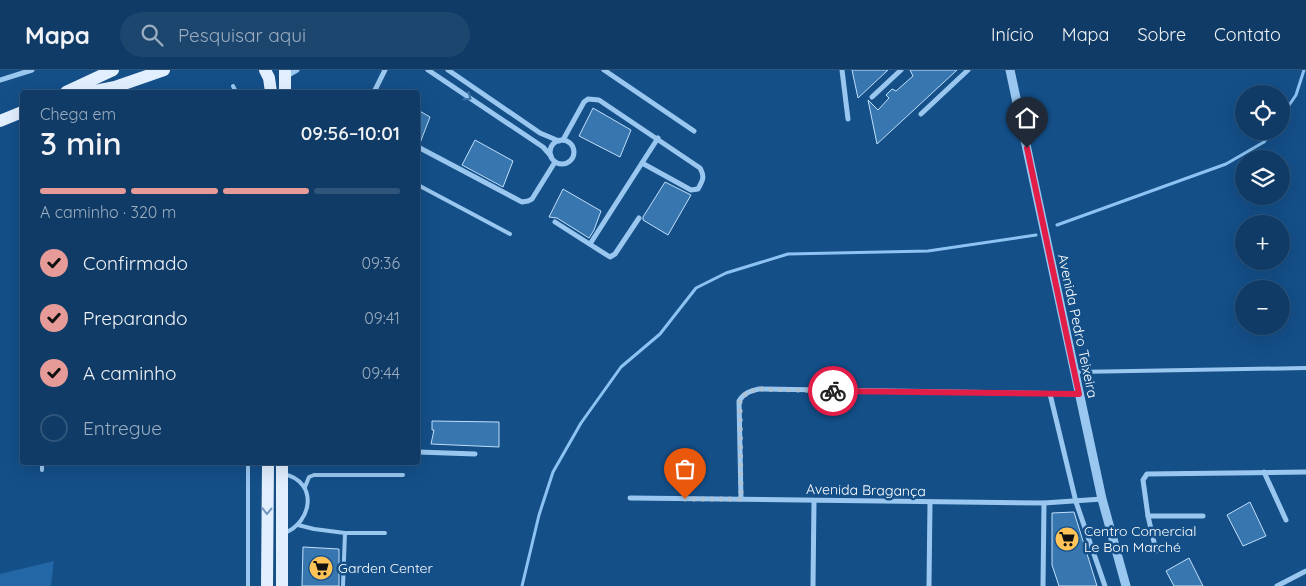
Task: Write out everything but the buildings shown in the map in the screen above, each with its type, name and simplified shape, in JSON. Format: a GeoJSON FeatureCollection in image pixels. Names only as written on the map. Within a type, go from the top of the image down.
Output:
{"type":"FeatureCollection","features":[{"type":"Feature","properties":{"kind":"main road"},"geometry":{"type":"LineString","coordinates":[[70,90],[114,70]]}},
{"type":"Feature","properties":{"kind":"main road"},"geometry":{"type":"LineString","coordinates":[[100,90],[115,87],[164,70]]}},
{"type":"Feature","properties":{"kind":"main road"},"geometry":{"type":"LineString","coordinates":[[265,70],[269,78],[271,90]]}},
{"type":"Feature","properties":{"kind":"main road"},"geometry":{"type":"LineString","coordinates":[[285,74],[285,90]]}},
{"type":"Feature","properties":{"kind":"main road"},"geometry":{"type":"LineString","coordinates":[[0,121],[20,113]]}},
{"type":"Feature","properties":{"kind":"main road"},"geometry":{"type":"LineString","coordinates":[[267,586],[268,465]]}},
{"type":"Feature","properties":{"kind":"main road"},"geometry":{"type":"LineString","coordinates":[[282,468],[282,586]]}},
{"type":"Feature","properties":{"kind":"street"},"geometry":{"type":"LineString","coordinates":[[0,80],[32,70]]}},
{"type":"Feature","properties":{"kind":"street"},"geometry":{"type":"LineString","coordinates":[[285,74],[297,70]]}},
{"type":"Feature","properties":{"kind":"street"},"geometry":{"type":"LineString","coordinates":[[375,90],[385,70]]}},
{"type":"Feature","properties":{"kind":"street"},"geometry":{"type":"LineString","coordinates":[[428,70],[543,147],[555,162]]}},
{"type":"Feature","properties":{"kind":"street"},"geometry":{"type":"LineString","coordinates":[[448,70],[540,133],[566,141],[572,147],[573,154],[566,163],[555,162]]}},
{"type":"Feature","properties":{"kind":"street"},"geometry":{"type":"LineString","coordinates":[[604,70],[694,131]]}},
{"type":"Feature","properties":{"kind":"street"},"geometry":{"type":"LineString","coordinates":[[842,70],[848,119]]}},
{"type":"Feature","properties":{"kind":"street"},"geometry":{"type":"LineString","coordinates":[[872,97],[901,70]]}},
{"type":"Feature","properties":{"kind":"street"},"geometry":{"type":"LineString","coordinates":[[921,114],[968,70]]}},
{"type":"Feature","properties":{"kind":"street","name":"Avenida Pedro Teixeira"},"geometry":{"type":"LineString","coordinates":[[1010,70],[1102,498],[1126,586]]}},
{"type":"Feature","properties":{"kind":"street"},"geometry":{"type":"LineString","coordinates":[[551,156],[552,145],[561,141],[584,102],[588,99],[593,99],[599,100],[658,138],[700,168],[704,178],[698,189],[691,190],[642,163]]}},
{"type":"Feature","properties":{"kind":"street"},"geometry":{"type":"LineString","coordinates":[[590,244],[658,138]]}},
{"type":"Feature","properties":{"kind":"street"},"geometry":{"type":"LineString","coordinates":[[420,148],[522,202],[532,199],[555,162]]}},
{"type":"Feature","properties":{"kind":"street"},"geometry":{"type":"LineString","coordinates":[[555,222],[612,256],[639,218]]}},
{"type":"Feature","properties":{"kind":"street"},"geometry":{"type":"LineString","coordinates":[[741,499],[740,402],[743,396],[758,389],[1079,394]]}},
{"type":"Feature","properties":{"kind":"street"},"geometry":{"type":"LineString","coordinates":[[1050,394],[1076,502],[1105,586]]}},
{"type":"Feature","properties":{"kind":"street"},"geometry":{"type":"LineString","coordinates":[[420,452],[475,454]]}},
{"type":"Feature","properties":{"kind":"street"},"geometry":{"type":"LineString","coordinates":[[1264,472],[1286,520]]}},
{"type":"Feature","properties":{"kind":"street"},"geometry":{"type":"LineString","coordinates":[[1156,551],[1148,516],[1144,480],[1147,474],[1306,472]]}},
{"type":"Feature","properties":{"kind":"street","name":"Avenida Bragança"},"geometry":{"type":"LineString","coordinates":[[630,498],[1044,503],[1076,502],[1102,498]]}},
{"type":"Feature","properties":{"kind":"street"},"geometry":{"type":"LineString","coordinates":[[813,586],[814,501]]}},
{"type":"Feature","properties":{"kind":"street"},"geometry":{"type":"LineString","coordinates":[[929,586],[930,502]]}},
{"type":"Feature","properties":{"kind":"street"},"geometry":{"type":"LineString","coordinates":[[1043,586],[1044,503]]}},
{"type":"Feature","properties":{"kind":"street"},"geometry":{"type":"LineString","coordinates":[[1148,516],[1203,516]]}},
{"type":"Feature","properties":{"kind":"street"},"geometry":{"type":"LineString","coordinates":[[1277,586],[1306,571]]}},
{"type":"Feature","properties":{"kind":"lane"},"geometry":{"type":"LineString","coordinates":[[233,86],[235,90]]}},
{"type":"Feature","properties":{"kind":"lane"},"geometry":{"type":"LineString","coordinates":[[420,186],[510,234]]}},
{"type":"Feature","properties":{"kind":"lane"},"geometry":{"type":"LineString","coordinates":[[1074,372],[1306,368]]}},
{"type":"Feature","properties":{"kind":"lane"},"geometry":{"type":"LineString","coordinates":[[42,465],[42,470]]}},
{"type":"Feature","properties":{"kind":"lane"},"geometry":{"type":"LineString","coordinates":[[248,465],[248,586]]}},
{"type":"Feature","properties":{"kind":"lane"},"geometry":{"type":"LineString","coordinates":[[282,468],[305,487]]}},
{"type":"Feature","properties":{"kind":"lane"},"geometry":{"type":"LineString","coordinates":[[282,534],[291,531],[304,516],[307,507],[305,487],[309,477],[403,475]]}},
{"type":"Feature","properties":{"kind":"lane"},"geometry":{"type":"LineString","coordinates":[[298,525],[345,533],[385,533]]}},
{"type":"Feature","properties":{"kind":"lane"},"geometry":{"type":"LineString","coordinates":[[343,586],[345,533]]}},
{"type":"Feature","properties":{"kind":"shaded area"},"geometry":{"type":"Polygon","coordinates":[[[54,561],[51,586],[0,586],[0,574],[54,561]]]}},
{"type":"Feature","properties":{"kind":"waterway"},"geometry":{"type":"LineString","coordinates":[[1290,104],[1296,95],[1304,70]]}},
{"type":"Feature","properties":{"kind":"waterway"},"geometry":{"type":"LineString","coordinates":[[1057,225],[1226,164],[1265,140]]}},
{"type":"Feature","properties":{"kind":"waterway"},"geometry":{"type":"LineString","coordinates":[[522,586],[539,515],[553,472],[581,423],[621,367],[660,334],[696,288],[726,273],[788,254],[928,251],[1036,235]]}},
{"type":"Feature","properties":{"kind":"way so far"},"geometry":{"type":"LineString","coordinates":[[685,499],[741,499],[740,402],[743,396],[758,389],[833,391]]}},
{"type":"Feature","properties":{"kind":"place","name":"Centro Comercial Le Bon Marché"},"geometry":{"type":"Point","coordinates":[1067,539]}},
{"type":"Feature","properties":{"kind":"place","name":"Garden Center"},"geometry":{"type":"Point","coordinates":[321,568]}},
{"type":"Feature","properties":{"kind":"route"},"geometry":{"type":"LineString","coordinates":[[833,391],[1079,394],[1027,148]]}}]}
